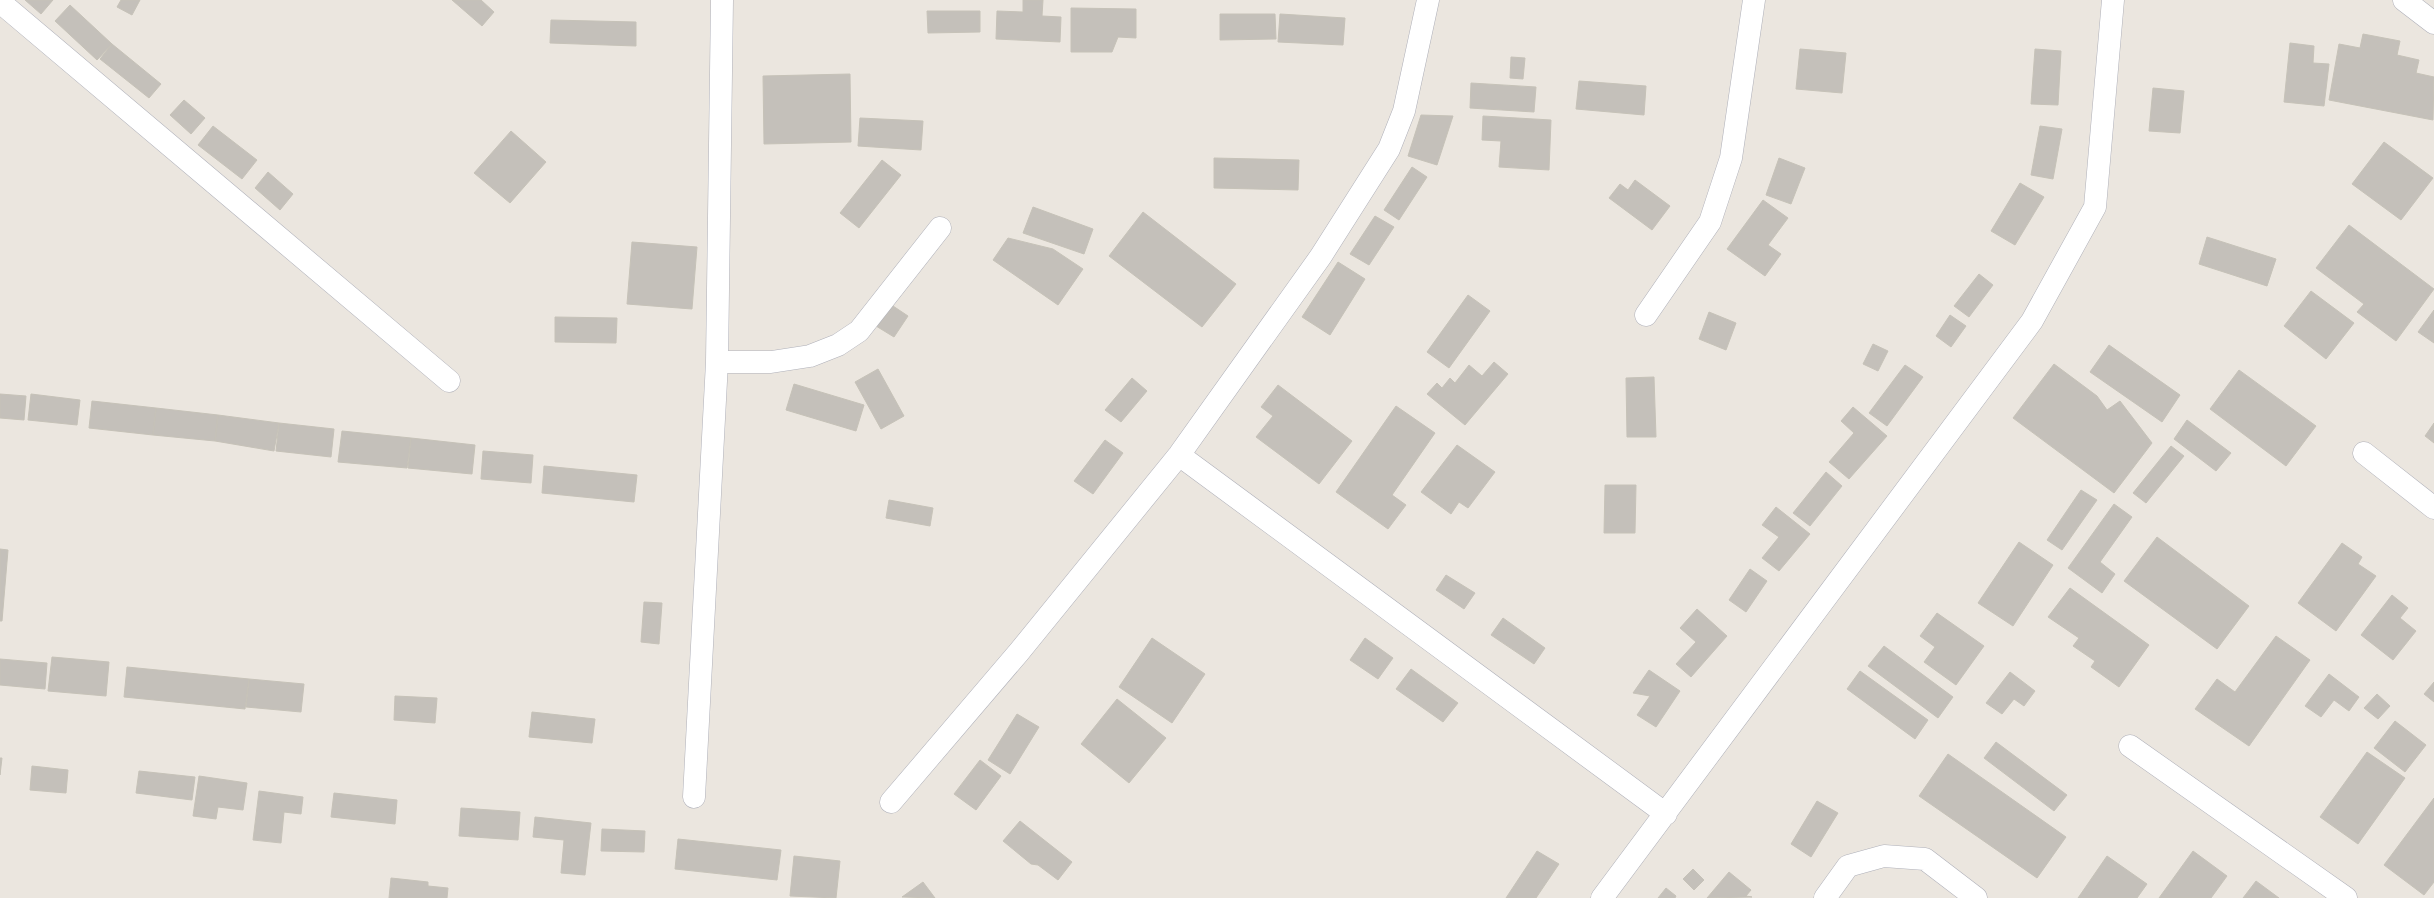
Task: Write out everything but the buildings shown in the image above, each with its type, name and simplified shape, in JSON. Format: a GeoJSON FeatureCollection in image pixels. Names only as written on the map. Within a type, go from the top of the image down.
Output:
{"type":"FeatureCollection","features":[{"type":"Feature","properties":{"kind":"street"},"geometry":{"type":"LineString","coordinates":[[694,797],[717,362],[722,0]]}},
{"type":"Feature","properties":{"kind":"street"},"geometry":{"type":"LineString","coordinates":[[891,802],[1019,652],[1179,456],[1321,256],[1389,149],[1404,111],[1428,0]]}},
{"type":"Feature","properties":{"kind":"street"},"geometry":{"type":"LineString","coordinates":[[1646,315],[1710,222],[1731,158],[1754,0]]}},
{"type":"Feature","properties":{"kind":"street"},"geometry":{"type":"LineString","coordinates":[[1602,898],[2032,321],[2095,207],[2113,0]]}},
{"type":"Feature","properties":{"kind":"street"},"geometry":{"type":"LineString","coordinates":[[2404,0],[2434,23]]}},
{"type":"Feature","properties":{"kind":"street"},"geometry":{"type":"LineString","coordinates":[[0,2],[449,381]]}},
{"type":"Feature","properties":{"kind":"street"},"geometry":{"type":"LineString","coordinates":[[717,362],[771,362],[810,356],[838,345],[859,331],[940,228]]}},
{"type":"Feature","properties":{"kind":"street"},"geometry":{"type":"LineString","coordinates":[[2364,453],[2434,508]]}},
{"type":"Feature","properties":{"kind":"street"},"geometry":{"type":"LineString","coordinates":[[1179,456],[1666,814]]}},
{"type":"Feature","properties":{"kind":"street"},"geometry":{"type":"LineString","coordinates":[[2130,746],[2346,898]]}},
{"type":"Feature","properties":{"kind":"street"},"geometry":{"type":"LineString","coordinates":[[1825,898],[1848,866],[1884,856],[1925,859],[1976,898]]}}]}
